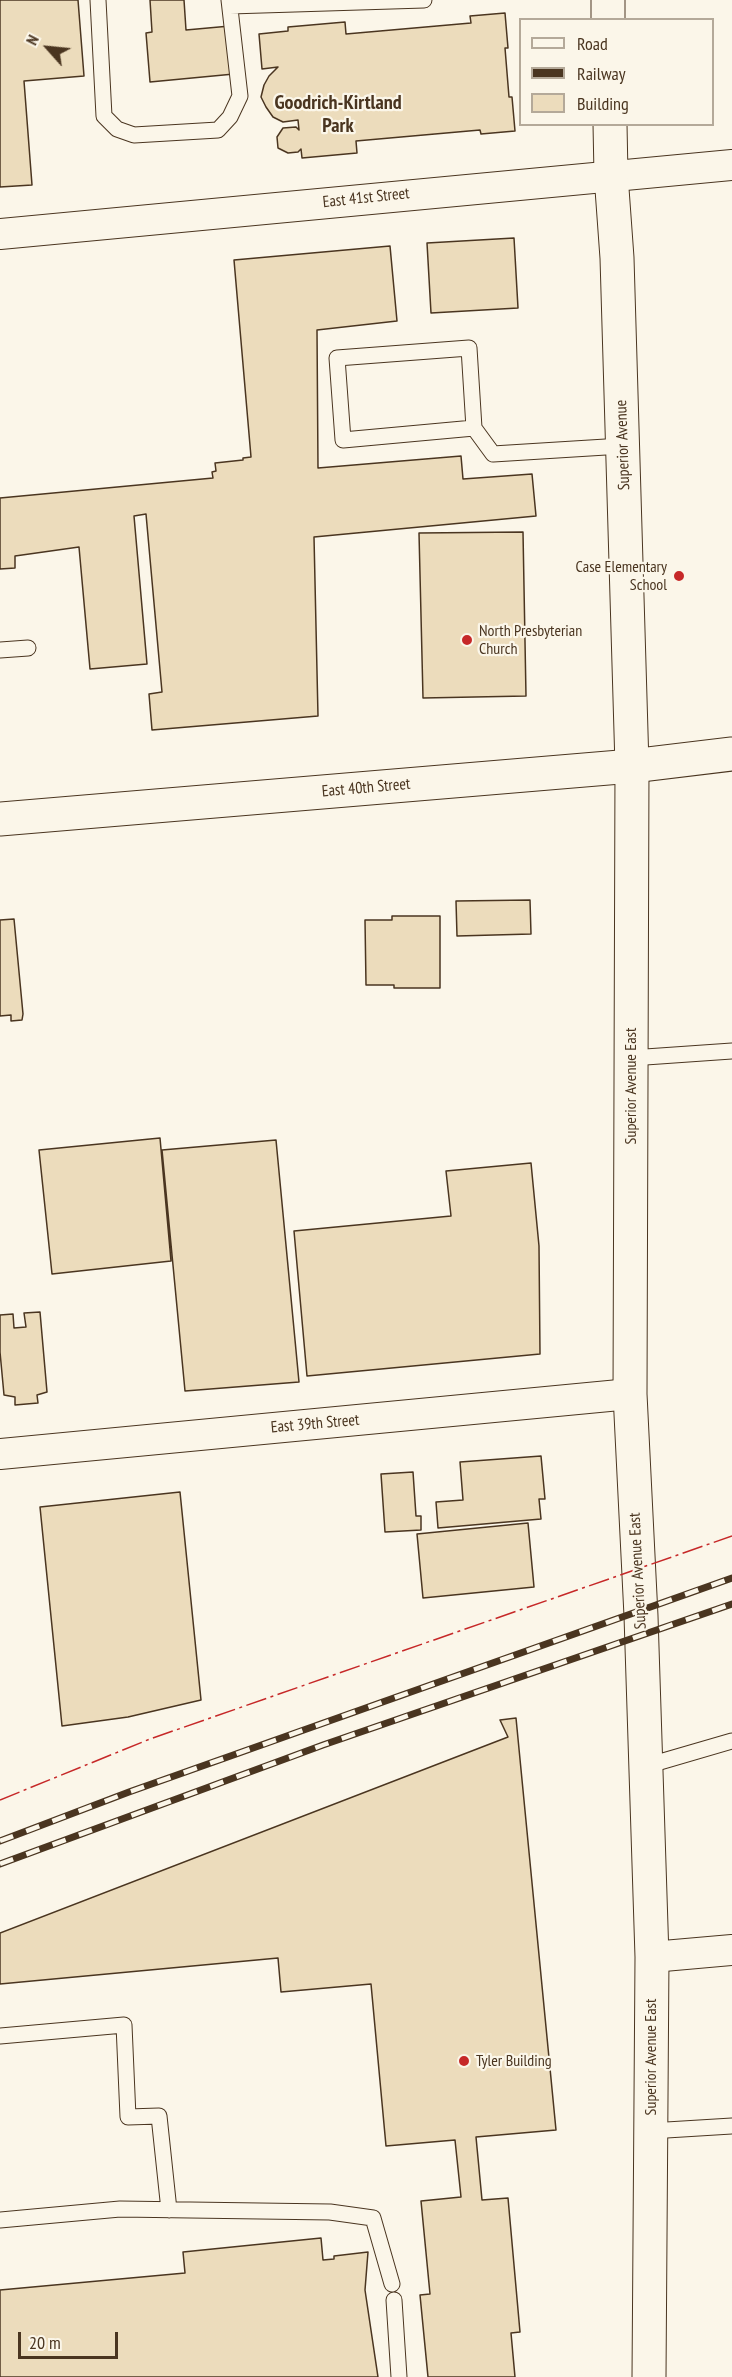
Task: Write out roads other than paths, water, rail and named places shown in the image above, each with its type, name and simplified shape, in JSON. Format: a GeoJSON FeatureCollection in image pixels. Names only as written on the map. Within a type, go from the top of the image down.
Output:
{"type":"FeatureCollection","features":[{"type":"Feature","properties":{"kind":"main road"},"geometry":{"type":"LineString","coordinates":[[608,0],[608,18]]}},
{"type":"Feature","properties":{"kind":"main road","name":"Superior Avenue"},"geometry":{"type":"LineString","coordinates":[[610,126],[617,258],[632,766]]}},
{"type":"Feature","properties":{"kind":"main road","name":"East 40th Street"},"geometry":{"type":"LineString","coordinates":[[0,819],[632,766],[732,754]]}},
{"type":"Feature","properties":{"kind":"main road","name":"Superior Avenue East"},"geometry":{"type":"LineString","coordinates":[[632,766],[630,1394],[652,1958],[648,2377]]}},
{"type":"Feature","properties":{"kind":"street","name":"East 41st Street"},"geometry":{"type":"LineString","coordinates":[[0,234],[732,165]]}},
{"type":"Feature","properties":{"kind":"street","name":"East 39th Street"},"geometry":{"type":"LineString","coordinates":[[0,1454],[630,1394]]}},
{"type":"Feature","properties":{"kind":"street"},"geometry":{"type":"LineString","coordinates":[[652,1958],[732,1950]]}},
{"type":"Feature","properties":{"kind":"lane"},"geometry":{"type":"LineString","coordinates":[[98,0],[104,116],[117,129],[134,135],[218,130],[230,117],[240,96],[230,3],[424,0]]}},
{"type":"Feature","properties":{"kind":"lane"},"geometry":{"type":"LineString","coordinates":[[474,428],[343,440],[337,358],[469,348],[474,428],[493,454],[622,446]]}},
{"type":"Feature","properties":{"kind":"lane"},"geometry":{"type":"LineString","coordinates":[[0,650],[28,648]]}},
{"type":"Feature","properties":{"kind":"lane"},"geometry":{"type":"LineString","coordinates":[[631,1058],[732,1051]]}},
{"type":"Feature","properties":{"kind":"lane"},"geometry":{"type":"LineString","coordinates":[[646,1766],[732,1741]]}},
{"type":"Feature","properties":{"kind":"lane"},"geometry":{"type":"LineString","coordinates":[[0,2036],[124,2025],[128,2116],[159,2116],[169,2210]]}},
{"type":"Feature","properties":{"kind":"lane"},"geometry":{"type":"LineString","coordinates":[[650,2131],[732,2126]]}},
{"type":"Feature","properties":{"kind":"lane"},"geometry":{"type":"LineString","coordinates":[[0,2220],[120,2209],[330,2212],[373,2218],[393,2292],[399,2377]]}},
{"type":"Feature","properties":{"kind":"railway"},"geometry":{"type":"LineString","coordinates":[[0,1841],[129,1792],[732,1578]]}},
{"type":"Feature","properties":{"kind":"railway"},"geometry":{"type":"LineString","coordinates":[[0,1864],[323,1745],[732,1604]]}},
{"type":"Feature","properties":{"kind":"place","name":"Case Elementary School"},"geometry":{"type":"Point","coordinates":[679,576]}},
{"type":"Feature","properties":{"kind":"place","name":"North Presbyterian Church"},"geometry":{"type":"Point","coordinates":[467,640]}},
{"type":"Feature","properties":{"kind":"place","name":"Tyler Building"},"geometry":{"type":"Point","coordinates":[464,2061]}},
{"type":"Feature","properties":{"kind":"district","name":"Goodrich-Kirtland Park"},"geometry":{"type":"Point","coordinates":[338,114]}}]}
